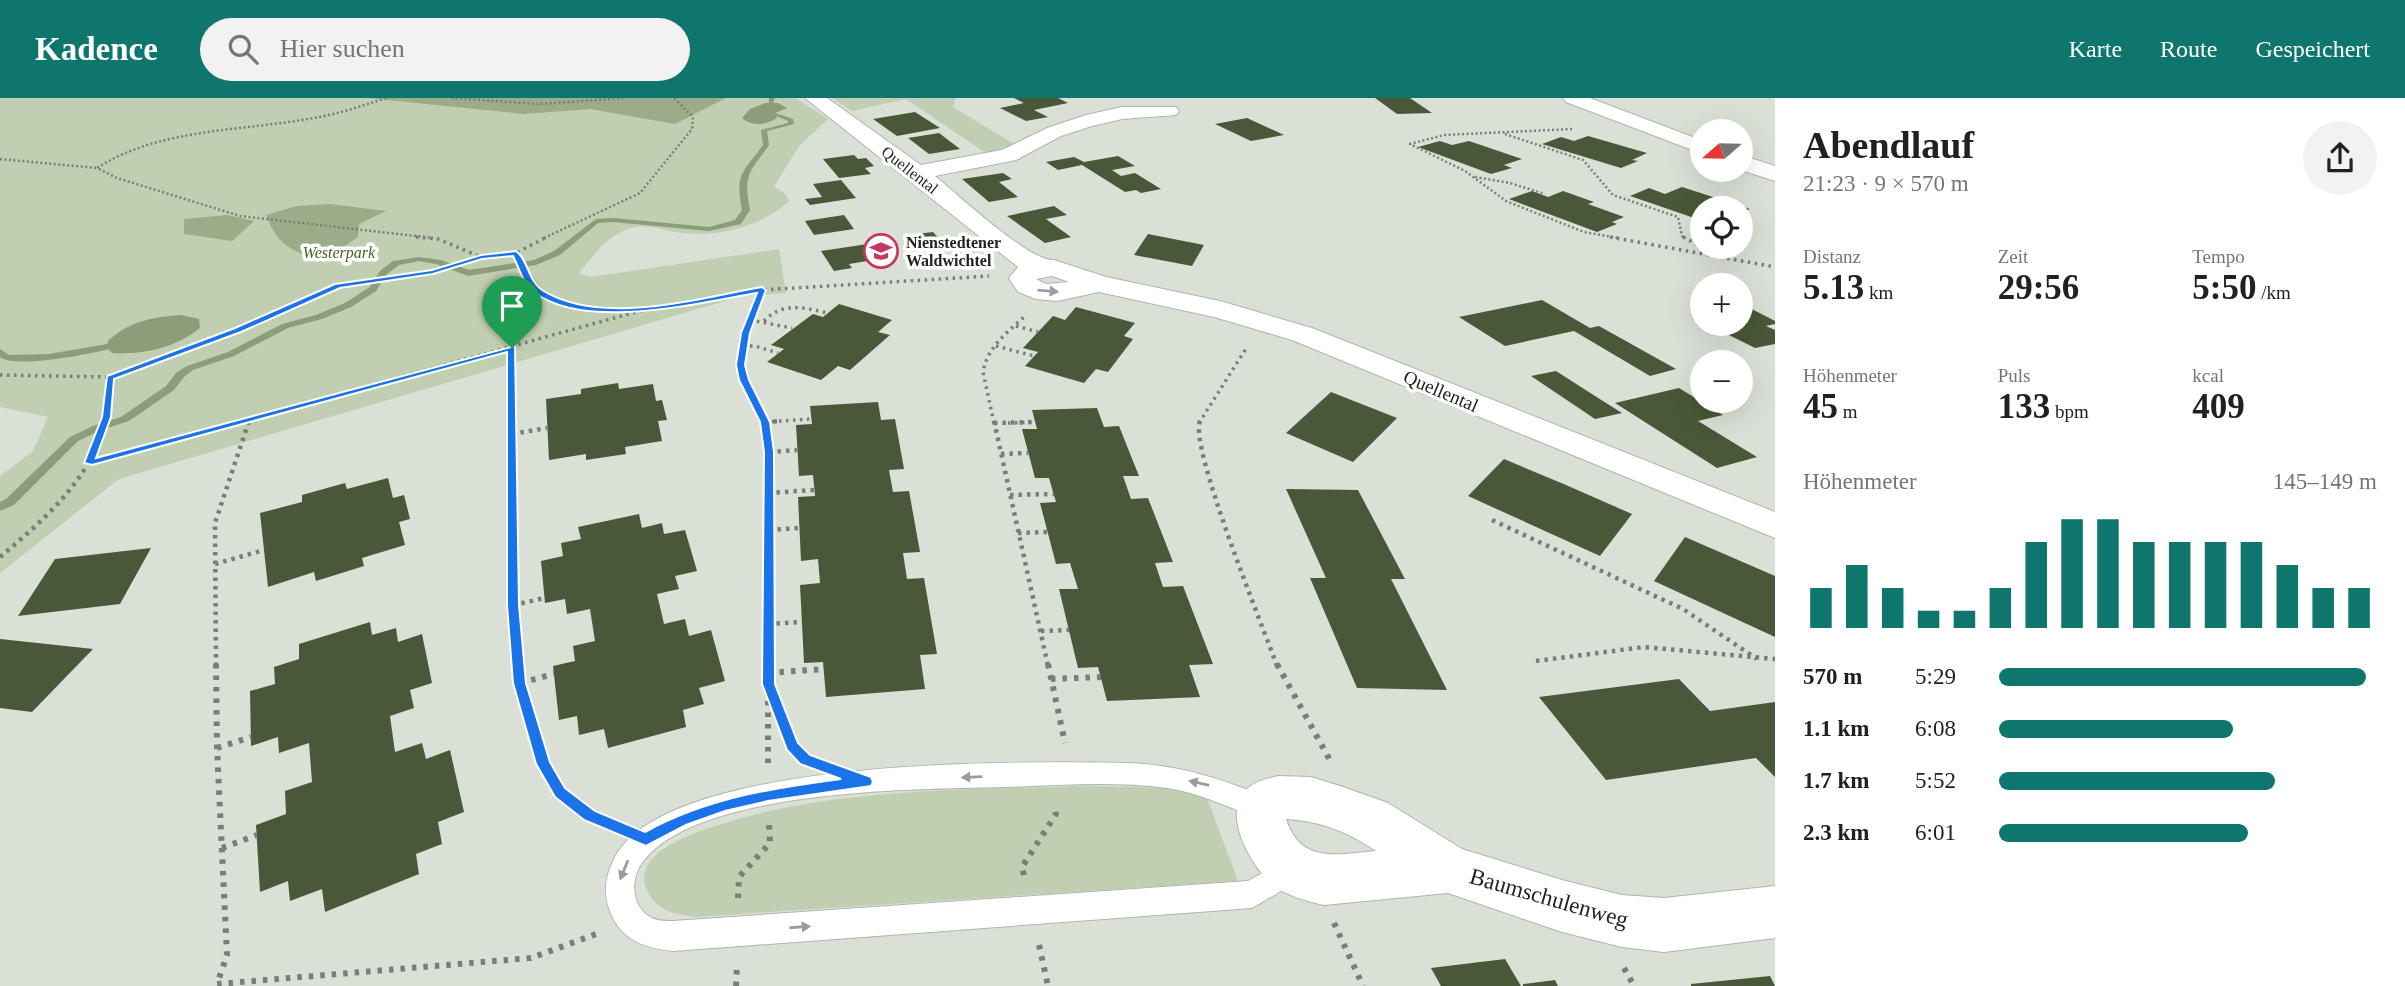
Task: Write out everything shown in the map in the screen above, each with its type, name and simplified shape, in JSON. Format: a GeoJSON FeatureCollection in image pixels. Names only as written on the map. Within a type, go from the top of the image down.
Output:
{"type":"FeatureCollection","features":[{"type":"Feature","properties":{"kind":"street","name":"Quellental"},"geometry":{"type":"LineString","coordinates":[[815,98],[917,173],[1006,247],[1038,268],[1030,270],[1022,278],[1029,287],[1063,292],[1099,284],[1206,307],[1302,334],[1775,526]]}},
{"type":"Feature","properties":{"kind":"street"},"geometry":{"type":"LineString","coordinates":[[1573,98],[1690,143]]}},
{"type":"Feature","properties":{"kind":"street"},"geometry":{"type":"LineString","coordinates":[[917,173],[1008,155],[1068,126],[1104,116],[1140,111],[1168,111]]}},
{"type":"Feature","properties":{"kind":"street"},"geometry":{"type":"LineString","coordinates":[[1754,167],[1775,174]]}},
{"type":"Feature","properties":{"kind":"street","name":"Baumschulenweg"},"geometry":{"type":"LineString","coordinates":[[1262,808],[1269,800],[1278,797],[1311,799],[1370,819],[1448,869],[1562,906],[1622,921],[1664,925],[1775,912]]}},
{"type":"Feature","properties":{"kind":"street"},"geometry":{"type":"LineString","coordinates":[[1262,808],[1261,820],[1265,837],[1281,860],[1308,874]]}},
{"type":"Feature","properties":{"kind":"street","name":"Baumschulenweg"},"geometry":{"type":"LineString","coordinates":[[1308,874],[1448,869]]}},
{"type":"Feature","properties":{"kind":"lane"},"geometry":{"type":"LineString","coordinates":[[1262,808],[1217,788],[1186,780],[1153,776],[1060,775],[866,782],[768,795],[682,820],[646,839],[623,867],[618,886],[620,902],[632,921],[648,932],[673,936],[1252,894],[1308,874]]}},
{"type":"Feature","properties":{"kind":"path"},"geometry":{"type":"LineString","coordinates":[[97,168],[122,155],[171,140],[313,118],[386,98]]}},
{"type":"Feature","properties":{"kind":"path"},"geometry":{"type":"LineString","coordinates":[[451,98],[525,106],[625,98]]}},
{"type":"Feature","properties":{"kind":"path"},"geometry":{"type":"LineString","coordinates":[[0,375],[110,377],[238,330],[326,289],[433,272],[481,257],[516,253],[646,188],[692,129],[693,117],[674,98]]}},
{"type":"Feature","properties":{"kind":"path"},"geometry":{"type":"LineString","coordinates":[[1545,194],[1474,176],[1410,144],[1444,135],[1572,129]]}},
{"type":"Feature","properties":{"kind":"path"},"geometry":{"type":"LineString","coordinates":[[1520,139],[1518,136],[1523,132]]}},
{"type":"Feature","properties":{"kind":"path"},"geometry":{"type":"LineString","coordinates":[[1498,133],[1583,160],[1607,190],[1621,198],[1678,217],[1682,236],[1690,241]]}},
{"type":"Feature","properties":{"kind":"path"},"geometry":{"type":"LineString","coordinates":[[0,159],[97,168],[117,178],[240,216],[438,239],[481,257]]}},
{"type":"Feature","properties":{"kind":"path"},"geometry":{"type":"LineString","coordinates":[[1474,176],[1488,190],[1506,201],[1594,235],[1690,251]]}},
{"type":"Feature","properties":{"kind":"path"},"geometry":{"type":"LineString","coordinates":[[516,253],[531,286],[550,298],[601,310],[643,310]]}},
{"type":"Feature","properties":{"kind":"path"},"geometry":{"type":"LineString","coordinates":[[1735,259],[1775,267]]}},
{"type":"Feature","properties":{"kind":"path"},"geometry":{"type":"LineString","coordinates":[[89,463],[643,310],[762,290],[1000,275]]}},
{"type":"Feature","properties":{"kind":"path"},"geometry":{"type":"LineString","coordinates":[[738,932],[739,877],[770,843],[769,452],[765,422],[741,372],[750,320],[762,290]]}},
{"type":"Feature","properties":{"kind":"path"},"geometry":{"type":"LineString","coordinates":[[764,321],[775,310],[792,307],[805,307],[827,313]]}},
{"type":"Feature","properties":{"kind":"path"},"geometry":{"type":"LineString","coordinates":[[1032,910],[1022,867],[1056,814],[1060,775],[1051,679],[1000,454],[983,362],[1034,307]]}},
{"type":"Feature","properties":{"kind":"path"},"geometry":{"type":"LineString","coordinates":[[750,320],[792,328]]}},
{"type":"Feature","properties":{"kind":"path"},"geometry":{"type":"LineString","coordinates":[[1015,326],[1038,332]]}},
{"type":"Feature","properties":{"kind":"path"},"geometry":{"type":"LineString","coordinates":[[1249,344],[1198,424],[1197,434],[1213,490],[1279,670],[1331,761],[1330,805]]}},
{"type":"Feature","properties":{"kind":"path"},"geometry":{"type":"LineString","coordinates":[[744,346],[755,346],[778,353]]}},
{"type":"Feature","properties":{"kind":"path"},"geometry":{"type":"LineString","coordinates":[[995,346],[1034,356]]}},
{"type":"Feature","properties":{"kind":"path"},"geometry":{"type":"LineString","coordinates":[[512,348],[513,605],[520,683],[543,764],[560,793],[590,816],[646,839]]}},
{"type":"Feature","properties":{"kind":"path"},"geometry":{"type":"LineString","coordinates":[[0,557],[34,529],[89,463],[106,417],[110,377]]}},
{"type":"Feature","properties":{"kind":"path"},"geometry":{"type":"LineString","coordinates":[[765,422],[811,419]]}},
{"type":"Feature","properties":{"kind":"path"},"geometry":{"type":"LineString","coordinates":[[249,420],[215,523],[218,748],[227,955],[216,985],[531,958],[632,921]]}},
{"type":"Feature","properties":{"kind":"path"},"geometry":{"type":"LineString","coordinates":[[994,424],[1036,422]]}},
{"type":"Feature","properties":{"kind":"path"},"geometry":{"type":"LineString","coordinates":[[512,434],[547,428]]}},
{"type":"Feature","properties":{"kind":"path"},"geometry":{"type":"LineString","coordinates":[[769,452],[797,450]]}},
{"type":"Feature","properties":{"kind":"path"},"geometry":{"type":"LineString","coordinates":[[1000,454],[1028,453]]}},
{"type":"Feature","properties":{"kind":"path"},"geometry":{"type":"LineString","coordinates":[[768,493],[814,490]]}},
{"type":"Feature","properties":{"kind":"path"},"geometry":{"type":"LineString","coordinates":[[1010,495],[1054,494]]}},
{"type":"Feature","properties":{"kind":"path"},"geometry":{"type":"LineString","coordinates":[[1492,520],[1682,609],[1757,659]]}},
{"type":"Feature","properties":{"kind":"path"},"geometry":{"type":"LineString","coordinates":[[768,530],[799,528]]}},
{"type":"Feature","properties":{"kind":"path"},"geometry":{"type":"LineString","coordinates":[[1018,533],[1048,532]]}},
{"type":"Feature","properties":{"kind":"path"},"geometry":{"type":"LineString","coordinates":[[215,564],[264,550]]}},
{"type":"Feature","properties":{"kind":"path"},"geometry":{"type":"LineString","coordinates":[[513,605],[545,598]]}},
{"type":"Feature","properties":{"kind":"path"},"geometry":{"type":"LineString","coordinates":[[768,624],[802,622]]}},
{"type":"Feature","properties":{"kind":"path"},"geometry":{"type":"LineString","coordinates":[[1041,631],[1069,630]]}},
{"type":"Feature","properties":{"kind":"path"},"geometry":{"type":"LineString","coordinates":[[1536,661],[1644,648],[1775,659]]}},
{"type":"Feature","properties":{"kind":"path"},"geometry":{"type":"LineString","coordinates":[[768,673],[824,669]]}},
{"type":"Feature","properties":{"kind":"path"},"geometry":{"type":"LineString","coordinates":[[520,683],[554,674]]}},
{"type":"Feature","properties":{"kind":"path"},"geometry":{"type":"LineString","coordinates":[[1051,679],[1101,677]]}},
{"type":"Feature","properties":{"kind":"path"},"geometry":{"type":"LineString","coordinates":[[769,684],[792,746],[805,760],[866,782]]}},
{"type":"Feature","properties":{"kind":"path"},"geometry":{"type":"LineString","coordinates":[[218,748],[251,737]]}},
{"type":"Feature","properties":{"kind":"path"},"geometry":{"type":"LineString","coordinates":[[222,848],[257,835]]}},
{"type":"Feature","properties":{"kind":"path"},"geometry":{"type":"LineString","coordinates":[[1308,874],[1363,986]]}},
{"type":"Feature","properties":{"kind":"green space","name":"Westerpark"},"geometry":{"type":"Polygon","coordinates":[[[0,98],[796,98],[828,119],[799,146],[774,187],[786,194],[789,201],[778,210],[740,228],[712,233],[631,228],[608,241],[579,273],[591,277],[779,249],[786,293],[742,296],[119,479],[0,573],[0,476],[33,451],[48,417],[0,407],[0,98]],[[181,315],[141,321],[126,354],[165,347],[200,328],[181,315]]]}},
{"type":"Feature","properties":{"kind":"green space"},"geometry":{"type":"Polygon","coordinates":[[[832,98],[956,98],[953,107],[1014,144],[987,154],[906,99],[852,111],[832,98]]]}},
{"type":"Feature","properties":{"kind":"green space"},"geometry":{"type":"Polygon","coordinates":[[[1092,786],[1170,788],[1206,795],[1238,881],[696,917],[662,908],[652,899],[644,877],[649,864],[659,852],[674,842],[710,828],[780,809],[823,801],[914,792],[1092,786]]]}},
{"type":"Feature","properties":{"kind":"shaded area"},"geometry":{"type":"Polygon","coordinates":[[[367,98],[726,98],[675,124],[590,109],[524,114],[367,98]]]}},
{"type":"Feature","properties":{"kind":"shaded area"},"geometry":{"type":"Polygon","coordinates":[[[765,103],[778,103],[787,108],[775,113],[777,118],[764,123],[750,123],[742,118],[750,109],[765,103]]]}},
{"type":"Feature","properties":{"kind":"shaded area"},"geometry":{"type":"Polygon","coordinates":[[[330,204],[386,211],[359,224],[358,237],[323,261],[303,254],[281,241],[266,215],[297,206],[330,204]]]}},
{"type":"Feature","properties":{"kind":"shaded area"},"geometry":{"type":"Polygon","coordinates":[[[227,215],[254,221],[232,241],[184,234],[184,219],[227,215]]]}},
{"type":"Feature","properties":{"kind":"shaded area"},"geometry":{"type":"Polygon","coordinates":[[[181,315],[199,319],[200,328],[180,341],[159,349],[124,353],[112,353],[107,347],[108,341],[116,334],[133,325],[151,319],[181,315]]]}},
{"type":"Feature","properties":{"kind":"building"},"geometry":{"type":"Polygon","coordinates":[[[1014,98],[1058,98],[1068,103],[1034,110],[1048,117],[1026,121],[1000,108],[1024,103],[1014,98]]]}},
{"type":"Feature","properties":{"kind":"building"},"geometry":{"type":"Polygon","coordinates":[[[1375,98],[1410,98],[1432,113],[1397,114],[1375,98]]]}},
{"type":"Feature","properties":{"kind":"building"},"geometry":{"type":"Polygon","coordinates":[[[915,112],[940,128],[897,136],[873,119],[915,112]]]}},
{"type":"Feature","properties":{"kind":"building"},"geometry":{"type":"Polygon","coordinates":[[[1247,118],[1284,135],[1251,141],[1215,124],[1247,118]]]}},
{"type":"Feature","properties":{"kind":"building"},"geometry":{"type":"Polygon","coordinates":[[[939,133],[960,149],[929,154],[908,138],[939,133]]]}},
{"type":"Feature","properties":{"kind":"building"},"geometry":{"type":"Polygon","coordinates":[[[1588,136],[1647,153],[1632,160],[1638,161],[1621,168],[1542,144],[1561,137],[1574,141],[1588,136]]]}},
{"type":"Feature","properties":{"kind":"building"},"geometry":{"type":"Polygon","coordinates":[[[1440,141],[1452,145],[1469,141],[1522,159],[1504,165],[1512,168],[1491,174],[1418,147],[1440,141]]]}},
{"type":"Feature","properties":{"kind":"building"},"geometry":{"type":"Polygon","coordinates":[[[854,155],[858,159],[866,158],[874,166],[865,168],[871,174],[839,178],[823,159],[854,155]]]}},
{"type":"Feature","properties":{"kind":"building"},"geometry":{"type":"Polygon","coordinates":[[[1118,156],[1135,166],[1112,170],[1121,176],[1135,173],[1161,189],[1141,193],[1136,190],[1125,192],[1082,165],[1058,170],[1046,162],[1074,157],[1084,162],[1118,156]]]}},
{"type":"Feature","properties":{"kind":"building"},"geometry":{"type":"Polygon","coordinates":[[[1003,173],[1012,179],[999,182],[1018,197],[989,202],[962,179],[1003,173]]]}},
{"type":"Feature","properties":{"kind":"building"},"geometry":{"type":"Polygon","coordinates":[[[841,180],[856,198],[810,205],[805,199],[822,197],[813,184],[841,180]]]}},
{"type":"Feature","properties":{"kind":"building"},"geometry":{"type":"Polygon","coordinates":[[[1682,187],[1710,196],[1690,196],[1690,217],[1630,196],[1649,188],[1665,194],[1682,187]]]}},
{"type":"Feature","properties":{"kind":"building"},"geometry":{"type":"Polygon","coordinates":[[[1532,191],[1548,197],[1563,191],[1594,202],[1588,204],[1624,217],[1612,222],[1617,224],[1597,232],[1509,199],[1532,191]]]}},
{"type":"Feature","properties":{"kind":"building"},"geometry":{"type":"Polygon","coordinates":[[[1054,206],[1067,215],[1046,219],[1071,237],[1045,243],[1007,216],[1054,206]]]}},
{"type":"Feature","properties":{"kind":"building"},"geometry":{"type":"Polygon","coordinates":[[[844,215],[854,229],[814,235],[805,221],[844,215]]]}},
{"type":"Feature","properties":{"kind":"building"},"geometry":{"type":"Polygon","coordinates":[[[933,232],[941,241],[917,245],[909,235],[933,232]]]}},
{"type":"Feature","properties":{"kind":"building"},"geometry":{"type":"Polygon","coordinates":[[[1148,234],[1204,245],[1192,266],[1134,255],[1148,234]]]}},
{"type":"Feature","properties":{"kind":"building"},"geometry":{"type":"Polygon","coordinates":[[[881,242],[892,257],[849,264],[852,268],[834,271],[821,251],[881,242]]]}},
{"type":"Feature","properties":{"kind":"building"},"geometry":{"type":"Polygon","coordinates":[[[1542,300],[1590,328],[1599,326],[1676,369],[1650,376],[1574,331],[1505,346],[1459,317],[1542,300]]]}},
{"type":"Feature","properties":{"kind":"building"},"geometry":{"type":"Polygon","coordinates":[[[839,304],[892,320],[878,332],[890,335],[850,370],[838,366],[821,380],[767,362],[784,349],[771,345],[813,314],[823,317],[839,304]]]}},
{"type":"Feature","properties":{"kind":"building"},"geometry":{"type":"Polygon","coordinates":[[[1076,307],[1135,323],[1124,336],[1133,339],[1108,372],[1096,369],[1084,383],[1025,366],[1038,352],[1023,348],[1053,316],[1065,320],[1076,307]]]}},
{"type":"Feature","properties":{"kind":"building"},"geometry":{"type":"Polygon","coordinates":[[[1753,310],[1775,321],[1775,324],[1766,326],[1775,330],[1775,344],[1755,348],[1731,336],[1753,336],[1753,310]]]}},
{"type":"Feature","properties":{"kind":"building"},"geometry":{"type":"Polygon","coordinates":[[[1556,371],[1622,413],[1595,419],[1531,376],[1556,371]]]}},
{"type":"Feature","properties":{"kind":"building"},"geometry":{"type":"Polygon","coordinates":[[[618,383],[619,389],[653,384],[656,401],[662,400],[667,420],[658,421],[662,441],[625,447],[626,454],[586,460],[586,454],[549,460],[546,399],[581,394],[581,389],[618,383]]]}},
{"type":"Feature","properties":{"kind":"building"},"geometry":{"type":"Polygon","coordinates":[[[1679,388],[1690,395],[1690,413],[1723,415],[1698,421],[1757,457],[1717,468],[1615,403],[1679,388]]]}},
{"type":"Feature","properties":{"kind":"building"},"geometry":{"type":"Polygon","coordinates":[[[1331,392],[1397,418],[1353,462],[1286,433],[1331,392]]]}},
{"type":"Feature","properties":{"kind":"building"},"geometry":{"type":"Polygon","coordinates":[[[878,402],[881,420],[895,419],[904,469],[889,470],[893,492],[909,491],[920,552],[903,553],[907,579],[924,578],[937,654],[920,655],[925,689],[826,697],[823,662],[804,663],[800,585],[820,583],[818,559],[801,561],[798,497],[815,496],[813,475],[799,476],[796,425],[812,424],[810,406],[878,402]]]}},
{"type":"Feature","properties":{"kind":"building"},"geometry":{"type":"Polygon","coordinates":[[[1097,408],[1104,427],[1119,426],[1139,476],[1123,476],[1131,499],[1148,498],[1173,562],[1155,563],[1163,587],[1183,586],[1213,664],[1189,665],[1200,697],[1107,701],[1098,667],[1078,668],[1059,589],[1078,589],[1070,563],[1056,564],[1040,503],[1056,502],[1049,478],[1035,478],[1022,429],[1037,429],[1032,410],[1097,408]]]}},
{"type":"Feature","properties":{"kind":"building"},"geometry":{"type":"Polygon","coordinates":[[[1504,459],[1632,514],[1600,556],[1468,496],[1504,459]]]}},
{"type":"Feature","properties":{"kind":"building"},"geometry":{"type":"Polygon","coordinates":[[[388,478],[393,498],[404,495],[410,519],[399,522],[405,545],[362,558],[364,566],[316,581],[314,572],[268,587],[260,513],[302,502],[302,495],[345,483],[347,489],[388,478]]]}},
{"type":"Feature","properties":{"kind":"building"},"geometry":{"type":"Polygon","coordinates":[[[1286,489],[1358,490],[1405,579],[1391,579],[1447,690],[1357,688],[1310,578],[1326,578],[1286,489]]]}},
{"type":"Feature","properties":{"kind":"building"},"geometry":{"type":"Polygon","coordinates":[[[639,514],[642,528],[662,523],[664,534],[685,530],[697,571],[675,576],[679,589],[657,594],[664,624],[685,619],[689,636],[711,630],[725,681],[699,688],[704,704],[683,710],[686,727],[608,748],[604,729],[579,735],[577,716],[559,720],[553,666],[575,661],[573,646],[595,641],[590,609],[567,614],[565,599],[545,603],[541,561],[563,556],[561,543],[581,539],[578,527],[639,514]]]}},
{"type":"Feature","properties":{"kind":"building"},"geometry":{"type":"Polygon","coordinates":[[[1685,537],[1775,576],[1775,637],[1654,581],[1685,537]]]}},
{"type":"Feature","properties":{"kind":"building"},"geometry":{"type":"Polygon","coordinates":[[[151,548],[120,604],[18,616],[55,559],[151,548]]]}},
{"type":"Feature","properties":{"kind":"building"},"geometry":{"type":"Polygon","coordinates":[[[370,622],[372,635],[396,628],[398,642],[422,634],[432,683],[410,690],[414,708],[390,716],[395,752],[422,743],[426,759],[450,750],[464,812],[438,822],[442,844],[416,854],[419,874],[325,912],[322,889],[290,901],[288,881],[260,892],[256,825],[286,814],[285,791],[312,782],[309,743],[279,753],[278,737],[251,746],[250,691],[275,684],[274,667],[299,659],[299,644],[370,622]]]}},
{"type":"Feature","properties":{"kind":"building"},"geometry":{"type":"Polygon","coordinates":[[[0,639],[93,649],[32,712],[0,708],[0,639]]]}},
{"type":"Feature","properties":{"kind":"building"},"geometry":{"type":"Polygon","coordinates":[[[1679,679],[1710,711],[1775,702],[1775,777],[1756,758],[1606,780],[1539,697],[1679,679]]]}},
{"type":"Feature","properties":{"kind":"building"},"geometry":{"type":"Polygon","coordinates":[[[1505,959],[1521,986],[1441,986],[1431,968],[1505,959]]]}},
{"type":"Feature","properties":{"kind":"building"},"geometry":{"type":"Polygon","coordinates":[[[1770,976],[1775,986],[1691,986],[1691,984],[1770,976]]]}},
{"type":"Feature","properties":{"kind":"building"},"geometry":{"type":"Polygon","coordinates":[[[1555,980],[1558,986],[1523,986],[1523,984],[1555,980]]]}},
{"type":"Feature","properties":{"kind":"waterway"},"geometry":{"type":"LineString","coordinates":[[771,102],[772,98]]}},
{"type":"Feature","properties":{"kind":"waterway"},"geometry":{"type":"LineString","coordinates":[[0,507],[10,502],[74,439],[125,419],[170,388],[180,375],[190,368],[231,354],[285,326],[319,317],[348,305],[373,289],[383,273],[396,263],[419,259],[438,262],[468,273],[536,262],[557,253],[596,221],[613,220],[709,229],[738,222],[746,210],[743,177],[766,145],[764,130],[791,124],[791,120],[774,113]]}},
{"type":"Feature","properties":{"kind":"waterway"},"geometry":{"type":"LineString","coordinates":[[0,352],[7,358],[49,357],[107,347]]}},
{"type":"Feature","properties":{"kind":"place","name":"Nienstedtener Waldwichtel"},"geometry":{"type":"Point","coordinates":[881,251]}},
{"type":"Feature","properties":{"kind":"route"},"geometry":{"type":"LineString","coordinates":[[516,253],[531,286],[538,291],[565,303],[601,310],[643,310],[762,290],[746,333],[741,372],[765,422],[769,452],[769,684],[792,746],[805,760],[866,782],[768,795],[725,805],[682,820],[646,839],[590,816],[560,793],[543,764],[520,683],[513,605],[512,348],[89,463],[106,417],[110,377],[238,330],[326,289],[433,272],[481,257],[516,253]]}}]}
